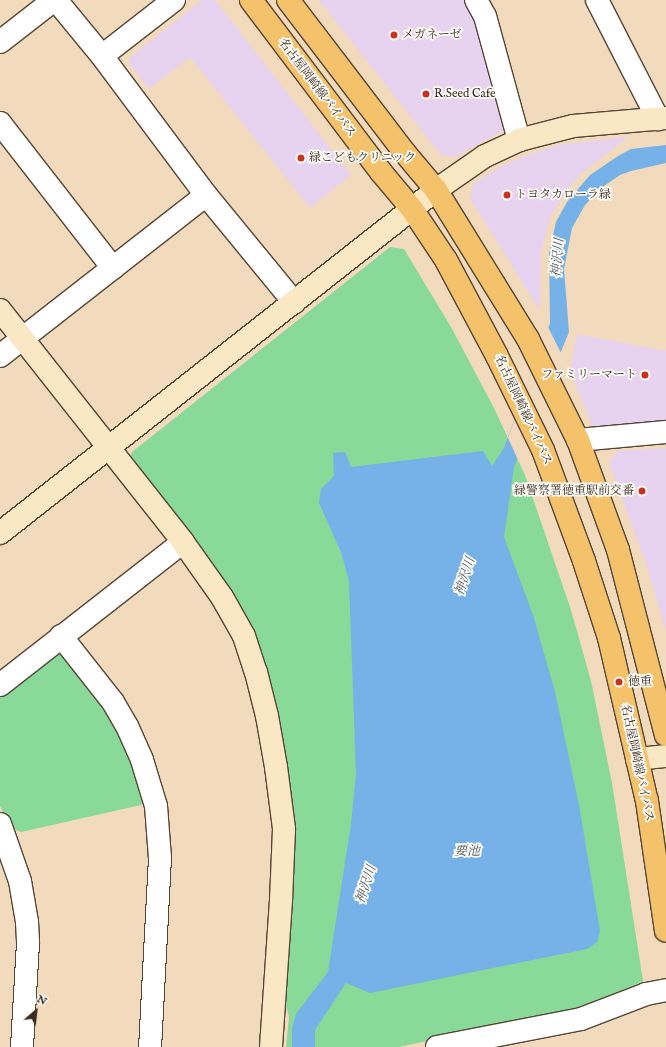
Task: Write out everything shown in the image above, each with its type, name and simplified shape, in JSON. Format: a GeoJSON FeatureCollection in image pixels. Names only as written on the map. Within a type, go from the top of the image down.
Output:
{"type":"FeatureCollection","features":[{"type":"Feature","properties":{"kind":"main road","name":"名古屋岡崎線バイパス"},"geometry":{"type":"LineString","coordinates":[[251,0],[380,172],[412,209],[446,260],[544,450],[598,599],[609,638],[650,817],[666,931]]}},
{"type":"Feature","properties":{"kind":"main road"},"geometry":{"type":"LineString","coordinates":[[288,0],[405,153],[436,190],[528,339],[578,440],[618,550],[666,735]]}},
{"type":"Feature","properties":{"kind":"street"},"geometry":{"type":"LineString","coordinates":[[0,42],[55,0],[102,56],[206,195],[294,302]]}},
{"type":"Feature","properties":{"kind":"street"},"geometry":{"type":"LineString","coordinates":[[102,56],[174,0]]}},
{"type":"Feature","properties":{"kind":"street"},"geometry":{"type":"LineString","coordinates":[[476,0],[485,16],[519,140]]}},
{"type":"Feature","properties":{"kind":"street"},"geometry":{"type":"LineString","coordinates":[[0,533],[436,190],[485,156],[519,140],[573,126],[662,119],[597,0]]}},
{"type":"Feature","properties":{"kind":"street"},"geometry":{"type":"LineString","coordinates":[[0,123],[113,268]]}},
{"type":"Feature","properties":{"kind":"street"},"geometry":{"type":"LineString","coordinates":[[0,356],[206,195]]}},
{"type":"Feature","properties":{"kind":"street"},"geometry":{"type":"LineString","coordinates":[[0,310],[183,542],[222,597],[244,636],[256,672],[267,716],[276,767],[284,829],[282,900],[271,1047]]}},
{"type":"Feature","properties":{"kind":"street"},"geometry":{"type":"LineString","coordinates":[[578,440],[666,432]]}},
{"type":"Feature","properties":{"kind":"street"},"geometry":{"type":"LineString","coordinates":[[0,685],[183,542]]}},
{"type":"Feature","properties":{"kind":"street"},"geometry":{"type":"LineString","coordinates":[[61,636],[113,702],[127,726],[142,760],[156,806],[160,858],[150,1047]]}},
{"type":"Feature","properties":{"kind":"street"},"geometry":{"type":"LineString","coordinates":[[637,759],[666,756]]}},
{"type":"Feature","properties":{"kind":"street"},"geometry":{"type":"LineString","coordinates":[[0,824],[20,881],[26,915],[28,943],[22,1047]]}},
{"type":"Feature","properties":{"kind":"street"},"geometry":{"type":"LineString","coordinates":[[437,1047],[581,1019],[646,994],[666,990]]}},
{"type":"Feature","properties":{"kind":"shaded area"},"geometry":{"type":"Polygon","coordinates":[[[202,0],[215,0],[351,175],[310,208],[190,57],[149,89],[129,64],[130,57],[202,0]]]}},
{"type":"Feature","properties":{"kind":"shaded area"},"geometry":{"type":"Polygon","coordinates":[[[319,0],[466,0],[478,19],[506,122],[502,131],[455,157],[441,155],[319,0]]]}},
{"type":"Feature","properties":{"kind":"shaded area"},"geometry":{"type":"Polygon","coordinates":[[[624,137],[627,138],[582,173],[567,190],[550,218],[541,252],[540,311],[470,198],[474,183],[500,167],[522,157],[558,145],[624,137]]]}},
{"type":"Feature","properties":{"kind":"shaded area"},"geometry":{"type":"Polygon","coordinates":[[[577,334],[666,351],[666,421],[592,430],[591,422],[570,371],[577,334]]]}},
{"type":"Feature","properties":{"kind":"shaded area"},"geometry":{"type":"Polygon","coordinates":[[[666,448],[666,631],[646,564],[609,463],[617,451],[666,448]]]}},
{"type":"Feature","properties":{"kind":"green space"},"geometry":{"type":"Polygon","coordinates":[[[390,247],[404,249],[451,327],[494,408],[525,475],[571,610],[591,681],[612,783],[643,981],[593,1006],[399,1047],[286,1047],[289,1017],[283,994],[272,700],[129,460],[132,452],[390,247]]]}},
{"type":"Feature","properties":{"kind":"green space"},"geometry":{"type":"Polygon","coordinates":[[[56,652],[66,654],[110,714],[146,797],[141,805],[21,832],[10,827],[0,806],[0,696],[56,652]]]}},
{"type":"Feature","properties":{"kind":"water","name":"要池"},"geometry":{"type":"Polygon","coordinates":[[[666,145],[666,163],[620,175],[601,188],[585,205],[572,228],[564,269],[569,332],[514,467],[504,537],[533,615],[555,692],[579,805],[600,931],[597,942],[587,949],[370,993],[346,983],[315,1030],[315,1047],[292,1047],[292,1028],[296,1014],[328,972],[351,824],[356,774],[349,581],[341,552],[319,503],[321,489],[334,476],[333,453],[345,452],[351,467],[483,451],[492,466],[504,448],[550,323],[549,253],[556,222],[567,202],[590,175],[631,149],[666,145]]]}},
{"type":"Feature","properties":{"kind":"pier"},"geometry":{"type":"Polygon","coordinates":[[[548,327],[562,355],[519,462],[508,438],[548,327]]]}},
{"type":"Feature","properties":{"kind":"place","name":"メガネーゼ"},"geometry":{"type":"Point","coordinates":[394,35]}},
{"type":"Feature","properties":{"kind":"place","name":"R.Seed Cafe"},"geometry":{"type":"Point","coordinates":[426,94]}},
{"type":"Feature","properties":{"kind":"place","name":"緑こどもクリニック"},"geometry":{"type":"Point","coordinates":[301,158]}},
{"type":"Feature","properties":{"kind":"place","name":"トヨタカローラ緑"},"geometry":{"type":"Point","coordinates":[507,195]}},
{"type":"Feature","properties":{"kind":"place","name":"ファミリーマート"},"geometry":{"type":"Point","coordinates":[645,375]}},
{"type":"Feature","properties":{"kind":"place","name":"緑警察署徳重駅前交番"},"geometry":{"type":"Point","coordinates":[642,491]}},
{"type":"Feature","properties":{"kind":"place","name":"徳重"},"geometry":{"type":"Point","coordinates":[619,682]}},
{"type":"Feature","properties":{"kind":"water label","name":"神沢川"},"geometry":{"type":"Point","coordinates":[559,258]}},
{"type":"Feature","properties":{"kind":"water label","name":"神沢川"},"geometry":{"type":"Point","coordinates":[466,577]}},
{"type":"Feature","properties":{"kind":"water label","name":"神沢川"},"geometry":{"type":"Point","coordinates":[367,885]}}]}
